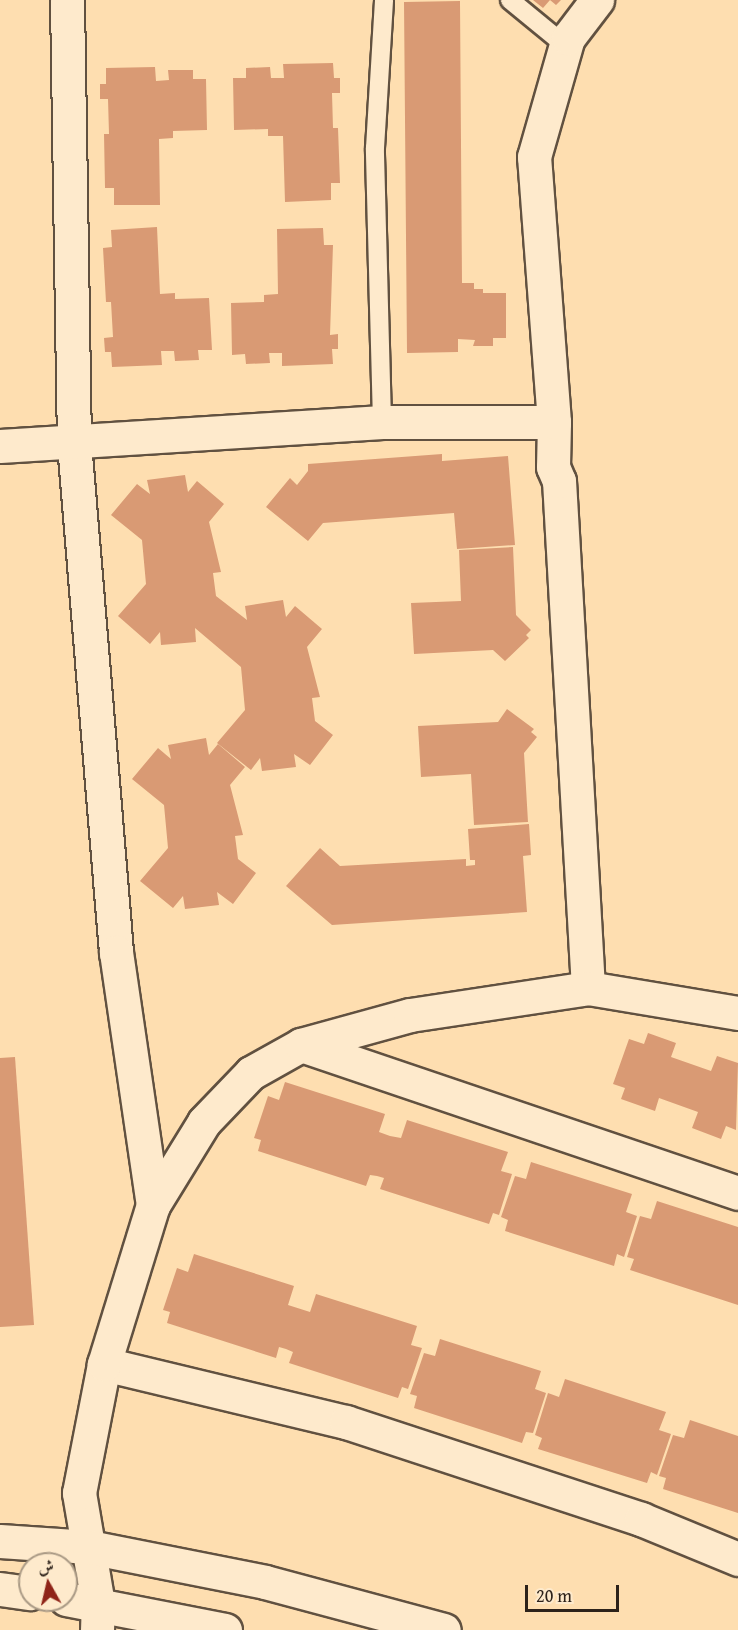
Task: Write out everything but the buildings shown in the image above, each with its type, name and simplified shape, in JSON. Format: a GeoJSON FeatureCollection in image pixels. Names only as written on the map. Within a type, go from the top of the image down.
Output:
{"type":"FeatureCollection","features":[{"type":"Feature","properties":{"kind":"street"},"geometry":{"type":"LineString","coordinates":[[67,0],[74,443],[116,952],[153,1205]]}},
{"type":"Feature","properties":{"kind":"street"},"geometry":{"type":"LineString","coordinates":[[588,988],[559,481],[553,467],[554,422],[534,157],[566,46],[597,0]]}},
{"type":"Feature","properties":{"kind":"street"},"geometry":{"type":"LineString","coordinates":[[0,446],[381,422],[554,422]]}},
{"type":"Feature","properties":{"kind":"street"},"geometry":{"type":"LineString","coordinates":[[97,1617],[79,1493],[104,1364],[153,1205],[204,1122],[251,1073],[301,1045],[410,1015],[588,988],[738,1013]]}},
{"type":"Feature","properties":{"kind":"street"},"geometry":{"type":"LineString","coordinates":[[301,1045],[738,1193]]}},
{"type":"Feature","properties":{"kind":"street"},"geometry":{"type":"LineString","coordinates":[[104,1364],[346,1422],[619,1512],[738,1559]]}},
{"type":"Feature","properties":{"kind":"street"},"geometry":{"type":"LineString","coordinates":[[0,1541],[88,1546],[265,1582],[444,1630]]}},
{"type":"Feature","properties":{"kind":"street"},"geometry":{"type":"LineString","coordinates":[[0,1589],[18,1591]]}},
{"type":"Feature","properties":{"kind":"street"},"geometry":{"type":"LineString","coordinates":[[78,1606],[97,1617],[225,1630]]}},
{"type":"Feature","properties":{"kind":"lane"},"geometry":{"type":"LineString","coordinates":[[381,422],[375,148],[384,0]]}},
{"type":"Feature","properties":{"kind":"lane"},"geometry":{"type":"LineString","coordinates":[[510,0],[566,46]]}}]}
